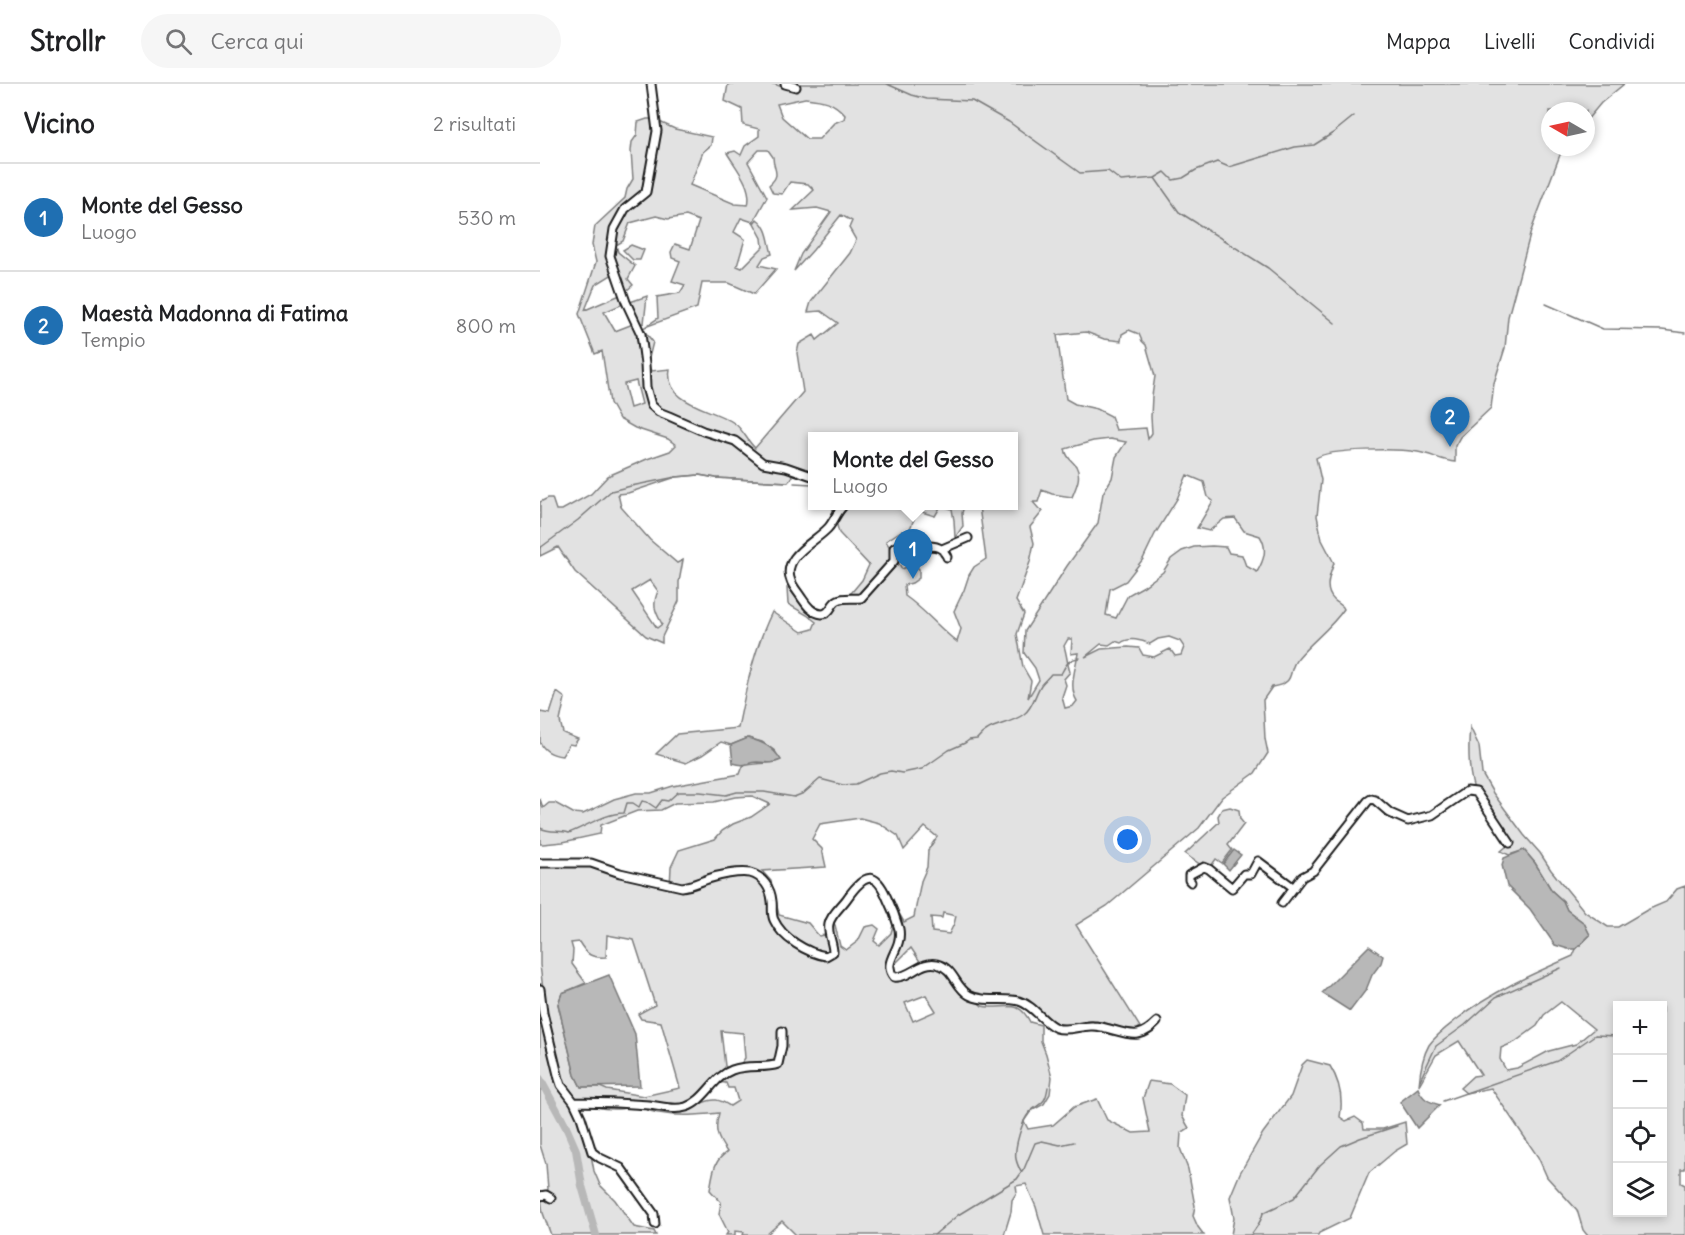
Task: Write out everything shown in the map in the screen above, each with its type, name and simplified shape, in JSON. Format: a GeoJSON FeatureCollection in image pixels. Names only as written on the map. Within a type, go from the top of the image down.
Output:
{"type":"FeatureCollection","features":[{"type":"Feature","properties":{"kind":"street"},"geometry":{"type":"LineString","coordinates":[[651,84],[657,131],[646,192],[625,209],[614,229],[610,256],[626,302],[641,334],[646,387],[651,405],[669,417],[735,441],[763,463],[808,474]]}},
{"type":"Feature","properties":{"kind":"street"},"geometry":{"type":"LineString","coordinates":[[785,84],[796,87]]}},
{"type":"Feature","properties":{"kind":"street"},"geometry":{"type":"LineString","coordinates":[[840,510],[828,528],[790,564],[791,581],[808,608],[823,614],[827,613],[840,598],[861,598],[894,561],[894,548],[909,539],[916,545],[942,549],[968,538]]}},
{"type":"Feature","properties":{"kind":"street"},"geometry":{"type":"LineString","coordinates":[[942,549],[947,557]]}},
{"type":"Feature","properties":{"kind":"street"},"geometry":{"type":"LineString","coordinates":[[1282,903],[1302,877],[1313,871],[1371,799],[1390,813],[1408,821],[1432,815],[1467,791],[1476,792],[1510,843]]}},
{"type":"Feature","properties":{"kind":"street"},"geometry":{"type":"LineString","coordinates":[[1191,882],[1189,875],[1204,867],[1232,888],[1244,874],[1251,874],[1258,861],[1294,888]]}},
{"type":"Feature","properties":{"kind":"street"},"geometry":{"type":"LineString","coordinates":[[540,863],[591,863],[620,873],[682,887],[692,886],[714,877],[749,873],[762,880],[768,888],[772,900],[773,917],[781,929],[801,948],[826,956],[833,952],[830,920],[859,883],[872,879],[879,882],[883,889],[899,929],[899,945],[889,970],[894,977],[900,977],[928,964],[939,965],[948,970],[963,990],[972,996],[1023,1002],[1052,1025],[1062,1029],[1092,1026],[1138,1034],[1157,1022]]}},
{"type":"Feature","properties":{"kind":"street"},"geometry":{"type":"LineString","coordinates":[[540,989],[559,1079],[581,1117],[592,1152],[621,1168],[654,1214],[655,1224]]}},
{"type":"Feature","properties":{"kind":"street"},"geometry":{"type":"LineString","coordinates":[[574,1102],[685,1107],[697,1101],[729,1071],[749,1066],[771,1067],[778,1064],[782,1046],[782,1031]]}},
{"type":"Feature","properties":{"kind":"street"},"geometry":{"type":"LineString","coordinates":[[540,1196],[546,1195],[551,1198]]}},
{"type":"Feature","properties":{"kind":"shaded area"},"geometry":{"type":"Polygon","coordinates":[[[728,84],[774,84],[788,89],[789,84],[1624,84],[1595,110],[1595,102],[1541,102],[1541,156],[1560,156],[1531,231],[1508,317],[1505,348],[1494,383],[1491,408],[1460,437],[1455,446],[1455,462],[1418,452],[1396,450],[1335,452],[1316,458],[1321,480],[1317,516],[1322,540],[1334,563],[1328,587],[1331,596],[1344,609],[1298,658],[1285,683],[1272,687],[1263,700],[1268,753],[1255,773],[1222,797],[1199,828],[1107,906],[1076,925],[1140,1027],[1135,1031],[1096,1021],[1067,1026],[1054,1025],[1022,999],[972,993],[960,983],[948,967],[941,963],[921,963],[911,948],[893,966],[898,982],[927,966],[940,965],[948,971],[964,991],[982,1006],[1019,1008],[1030,1022],[1041,1025],[1041,1041],[1052,1077],[1050,1094],[1044,1104],[1031,1111],[1024,1121],[1028,1129],[1053,1125],[1074,1107],[1097,1099],[1107,1120],[1133,1133],[1150,1132],[1143,1098],[1149,1081],[1170,1084],[1185,1095],[1182,1116],[1189,1128],[1181,1133],[1180,1148],[1188,1169],[1195,1206],[1193,1216],[1204,1235],[1044,1235],[1026,1184],[1016,1186],[1017,1192],[1012,1200],[1004,1235],[796,1235],[782,1221],[766,1235],[743,1235],[744,1232],[735,1231],[735,1235],[726,1235],[728,1232],[719,1214],[721,1202],[710,1190],[716,1164],[727,1152],[717,1134],[719,1113],[674,1115],[636,1107],[608,1109],[591,1106],[570,1092],[561,1077],[544,997],[540,965],[540,866],[588,866],[670,887],[671,867],[679,850],[715,839],[733,824],[751,817],[770,804],[752,796],[714,802],[675,803],[661,810],[637,811],[601,825],[600,834],[563,842],[540,844],[540,799],[543,808],[549,803],[555,803],[573,813],[583,814],[614,799],[740,774],[743,766],[780,760],[775,751],[762,742],[748,738],[731,745],[721,742],[686,763],[656,754],[677,734],[738,728],[755,654],[772,612],[802,632],[813,629],[816,622],[788,604],[787,588],[794,588],[810,603],[830,616],[839,602],[862,580],[869,565],[839,533],[833,510],[939,510],[935,516],[922,512],[915,517],[908,533],[901,531],[886,541],[902,569],[914,564],[919,569],[919,578],[904,585],[905,596],[957,642],[961,629],[954,611],[969,575],[974,567],[986,559],[980,510],[1018,510],[1018,432],[808,432],[808,471],[787,467],[793,477],[788,482],[699,475],[676,477],[628,493],[618,494],[621,507],[650,540],[677,563],[683,560],[679,582],[679,601],[662,637],[662,643],[646,636],[575,572],[558,547],[540,556],[540,502],[552,498],[556,510],[562,510],[591,494],[608,476],[670,451],[676,445],[668,439],[635,428],[619,419],[610,403],[602,351],[595,354],[579,314],[596,262],[592,245],[595,226],[625,198],[633,179],[631,151],[632,142],[637,135],[638,122],[653,119],[675,129],[712,137],[711,145],[703,152],[690,185],[735,204],[748,205],[746,185],[727,153],[735,151],[741,155],[745,146],[759,136],[759,129],[743,125],[742,109],[725,101],[728,84]],[[805,98],[777,104],[782,117],[807,139],[819,139],[834,123],[844,119],[845,115],[832,104],[805,98]],[[759,150],[748,162],[767,197],[753,222],[741,218],[734,232],[745,239],[737,266],[742,268],[763,247],[762,238],[754,223],[757,219],[766,231],[772,254],[764,257],[759,265],[776,269],[754,294],[729,283],[702,283],[697,308],[645,327],[658,318],[657,297],[680,293],[685,285],[672,281],[680,261],[672,258],[671,252],[675,244],[690,249],[699,221],[686,216],[668,219],[656,216],[630,223],[623,241],[616,245],[618,252],[635,266],[628,279],[633,285],[625,292],[612,258],[610,262],[613,274],[595,285],[585,310],[620,295],[623,304],[604,312],[615,331],[633,324],[640,336],[643,329],[653,342],[648,362],[651,371],[670,369],[670,381],[682,398],[734,423],[755,448],[803,392],[797,353],[799,344],[814,335],[817,340],[838,323],[821,311],[808,312],[811,302],[850,253],[856,240],[849,228],[852,221],[841,215],[794,271],[801,254],[831,212],[817,208],[793,210],[814,190],[808,184],[790,182],[782,194],[773,193],[769,185],[776,175],[773,157],[768,150],[759,150]],[[1129,330],[1122,334],[1121,341],[1104,339],[1086,332],[1057,335],[1066,399],[1111,416],[1116,430],[1146,428],[1148,439],[1152,433],[1152,396],[1155,376],[1146,345],[1139,334],[1129,330]],[[636,381],[624,384],[630,408],[642,404],[636,381]],[[1110,439],[1065,449],[1078,470],[1077,486],[1072,497],[1042,490],[1038,502],[1033,502],[1043,511],[1030,527],[1034,543],[1030,562],[1016,601],[1024,614],[1017,634],[1023,667],[1031,681],[1028,698],[1039,680],[1035,668],[1024,653],[1025,631],[1098,523],[1103,493],[1112,478],[1116,457],[1126,442],[1110,439]],[[1187,475],[1177,499],[1155,534],[1143,559],[1126,581],[1110,589],[1106,615],[1116,618],[1128,595],[1163,572],[1171,559],[1182,551],[1194,547],[1226,547],[1229,553],[1242,555],[1246,566],[1257,572],[1264,550],[1260,536],[1244,531],[1235,518],[1224,519],[1209,531],[1197,528],[1213,501],[1208,497],[1204,482],[1187,475]],[[650,580],[632,591],[657,628],[662,624],[655,608],[658,591],[650,580]],[[1169,637],[1158,639],[1150,644],[1132,640],[1121,643],[1115,641],[1109,645],[1101,644],[1085,657],[1101,649],[1128,647],[1139,648],[1143,655],[1154,657],[1170,649],[1175,656],[1181,655],[1184,647],[1180,641],[1169,637]],[[1068,639],[1064,646],[1070,672],[1064,679],[1066,685],[1062,697],[1065,708],[1073,706],[1077,701],[1073,684],[1078,653],[1071,654],[1072,639],[1068,639]],[[860,818],[820,824],[812,839],[822,849],[826,867],[762,871],[771,881],[779,915],[808,923],[819,936],[825,935],[826,920],[835,925],[840,946],[846,950],[858,941],[865,927],[874,925],[879,929],[874,941],[879,945],[891,933],[897,910],[904,922],[914,917],[921,881],[927,867],[928,850],[937,837],[925,827],[904,850],[898,836],[879,823],[860,818]],[[943,913],[942,918],[931,917],[932,932],[949,934],[956,916],[943,913]],[[607,935],[606,957],[597,957],[587,953],[579,942],[571,943],[572,964],[586,983],[562,993],[558,1004],[575,1075],[581,1087],[600,1087],[644,1096],[680,1088],[661,1022],[641,1019],[638,1014],[655,1005],[634,940],[607,935]],[[926,995],[905,1003],[913,1021],[936,1011],[926,995]],[[721,1031],[725,1066],[728,1068],[740,1065],[745,1058],[743,1033],[721,1031]],[[716,1082],[698,1101],[702,1103],[716,1100],[730,1106],[738,1101],[734,1088],[728,1088],[726,1083],[716,1082]]]}},
{"type":"Feature","properties":{"kind":"shaded area"},"geometry":{"type":"Polygon","coordinates":[[[631,245],[644,250],[640,260],[633,260],[623,250],[631,245]]]}},
{"type":"Feature","properties":{"kind":"shaded area"},"geometry":{"type":"Polygon","coordinates":[[[647,296],[644,323],[639,324],[630,302],[647,296]]]}},
{"type":"Feature","properties":{"kind":"shaded area"},"geometry":{"type":"Polygon","coordinates":[[[952,510],[963,510],[963,526],[955,538],[952,510]]]}},
{"type":"Feature","properties":{"kind":"shaded area"},"geometry":{"type":"Polygon","coordinates":[[[557,692],[565,698],[560,721],[563,733],[578,739],[574,745],[569,744],[562,756],[549,752],[540,742],[540,712],[550,714],[557,692]]]}},
{"type":"Feature","properties":{"kind":"shaded area"},"geometry":{"type":"Polygon","coordinates":[[[1470,727],[1479,746],[1482,774],[1493,793],[1585,912],[1608,927],[1618,927],[1666,902],[1677,889],[1685,886],[1685,1169],[1681,1169],[1681,1183],[1685,1185],[1685,1235],[1587,1235],[1583,1230],[1577,1210],[1547,1177],[1538,1157],[1491,1088],[1466,1093],[1460,1088],[1473,1076],[1481,1075],[1459,1041],[1436,1055],[1419,1085],[1427,1050],[1442,1031],[1469,1010],[1498,992],[1573,956],[1576,949],[1590,935],[1584,923],[1567,910],[1563,901],[1552,891],[1524,850],[1509,855],[1501,851],[1508,845],[1477,797],[1469,763],[1470,727]],[[1561,1002],[1544,1015],[1537,1026],[1515,1042],[1501,1048],[1500,1059],[1506,1070],[1517,1068],[1549,1051],[1576,1044],[1594,1029],[1561,1002]]]}},
{"type":"Feature","properties":{"kind":"shaded area"},"geometry":{"type":"Polygon","coordinates":[[[748,738],[767,746],[781,760],[743,765],[733,763],[731,745],[748,738]]]}},
{"type":"Feature","properties":{"kind":"shaded area"},"geometry":{"type":"Polygon","coordinates":[[[1230,807],[1239,810],[1240,819],[1244,824],[1228,845],[1232,850],[1222,863],[1216,859],[1209,869],[1185,854],[1219,822],[1218,816],[1222,809],[1230,807]]]}},
{"type":"Feature","properties":{"kind":"shaded area"},"geometry":{"type":"Polygon","coordinates":[[[1234,850],[1241,855],[1229,870],[1223,864],[1234,850]]]}},
{"type":"Feature","properties":{"kind":"shaded area"},"geometry":{"type":"Polygon","coordinates":[[[1524,850],[1552,891],[1563,901],[1567,910],[1584,923],[1590,935],[1576,949],[1555,945],[1530,909],[1507,886],[1502,865],[1504,858],[1524,850]]]}},
{"type":"Feature","properties":{"kind":"shaded area"},"geometry":{"type":"Polygon","coordinates":[[[1369,946],[1383,956],[1381,963],[1372,975],[1366,990],[1350,1011],[1322,993],[1369,946]]]}},
{"type":"Feature","properties":{"kind":"shaded area"},"geometry":{"type":"Polygon","coordinates":[[[609,975],[635,1034],[640,1086],[581,1087],[575,1075],[558,1004],[562,993],[609,975]]]}},
{"type":"Feature","properties":{"kind":"shaded area"},"geometry":{"type":"Polygon","coordinates":[[[540,1002],[557,1082],[574,1105],[600,1185],[615,1200],[634,1227],[654,1231],[656,1235],[551,1235],[543,1213],[541,1199],[548,1189],[546,1164],[540,1145],[540,1002]]]}},
{"type":"Feature","properties":{"kind":"shaded area"},"geometry":{"type":"Polygon","coordinates":[[[1307,1060],[1330,1066],[1340,1091],[1340,1117],[1346,1121],[1355,1117],[1363,1123],[1364,1129],[1383,1129],[1405,1122],[1407,1144],[1369,1173],[1350,1218],[1318,1235],[1231,1235],[1234,1218],[1230,1197],[1240,1173],[1263,1133],[1291,1096],[1302,1065],[1307,1060]]]}},
{"type":"Feature","properties":{"kind":"shaded area"},"geometry":{"type":"Polygon","coordinates":[[[1418,1088],[1426,1100],[1440,1105],[1417,1128],[1400,1102],[1418,1088]]]}},
{"type":"Feature","properties":{"kind":"waterway"},"geometry":{"type":"LineString","coordinates":[[887,84],[927,99],[972,101],[1009,122],[1080,173],[1108,171],[1121,181],[1155,178],[1179,212],[1268,268],[1335,323]]}},
{"type":"Feature","properties":{"kind":"waterway"},"geometry":{"type":"LineString","coordinates":[[1155,178],[1165,172],[1173,180],[1183,178],[1217,162],[1229,167],[1295,147],[1314,145],[1354,116]]}},
{"type":"Feature","properties":{"kind":"waterway"},"geometry":{"type":"LineString","coordinates":[[1546,304],[1603,329],[1662,330],[1685,333]]}},
{"type":"Feature","properties":{"kind":"waterway"},"geometry":{"type":"LineString","coordinates":[[540,548],[578,520],[611,491],[676,477],[699,475],[788,482]]}},
{"type":"Feature","properties":{"kind":"waterway"},"geometry":{"type":"LineString","coordinates":[[794,483],[808,484]]}},
{"type":"Feature","properties":{"kind":"waterway"},"geometry":{"type":"LineString","coordinates":[[540,828],[569,833],[603,817],[624,813],[627,803],[633,803],[639,807],[642,801],[656,808],[662,800],[668,801],[678,792],[726,795],[737,792],[764,792],[794,797],[804,793],[820,779],[843,785],[856,784],[880,773],[891,771],[902,773],[922,769],[949,750],[969,740],[977,739],[988,730],[1024,714],[1032,705],[1041,685],[1051,674],[1061,674],[1070,661],[1079,658]]}},
{"type":"Feature","properties":{"kind":"waterway"},"geometry":{"type":"LineString","coordinates":[[1420,1080],[1436,1046],[1465,1025],[1496,997],[1561,968]]}},
{"type":"Feature","properties":{"kind":"waterway"},"geometry":{"type":"LineString","coordinates":[[1443,1101],[1557,1061],[1595,1035],[1613,1036]]}},
{"type":"Feature","properties":{"kind":"waterway"},"geometry":{"type":"LineString","coordinates":[[540,1079],[576,1150],[582,1186],[596,1235]]}},
{"type":"Feature","properties":{"kind":"waterway"},"geometry":{"type":"LineString","coordinates":[[1021,1172],[1016,1154],[1019,1135],[1029,1113],[1044,1101],[1048,1087]]}},
{"type":"Feature","properties":{"kind":"waterway"},"geometry":{"type":"LineString","coordinates":[[1251,1235],[1263,1213],[1294,1198],[1320,1165],[1341,1146],[1397,1126]]}},
{"type":"Feature","properties":{"kind":"waterway"},"geometry":{"type":"LineString","coordinates":[[934,1235],[958,1215],[1017,1179],[1035,1143],[1042,1141],[1060,1145],[1074,1142]]}},
{"type":"Feature","properties":{"kind":"place","name":"Maestà Madonna di Fatima"},"geometry":{"type":"Point","coordinates":[1450,447]}},
{"type":"Feature","properties":{"kind":"place","name":"Monte del Gesso"},"geometry":{"type":"Point","coordinates":[913,579]}}]}
